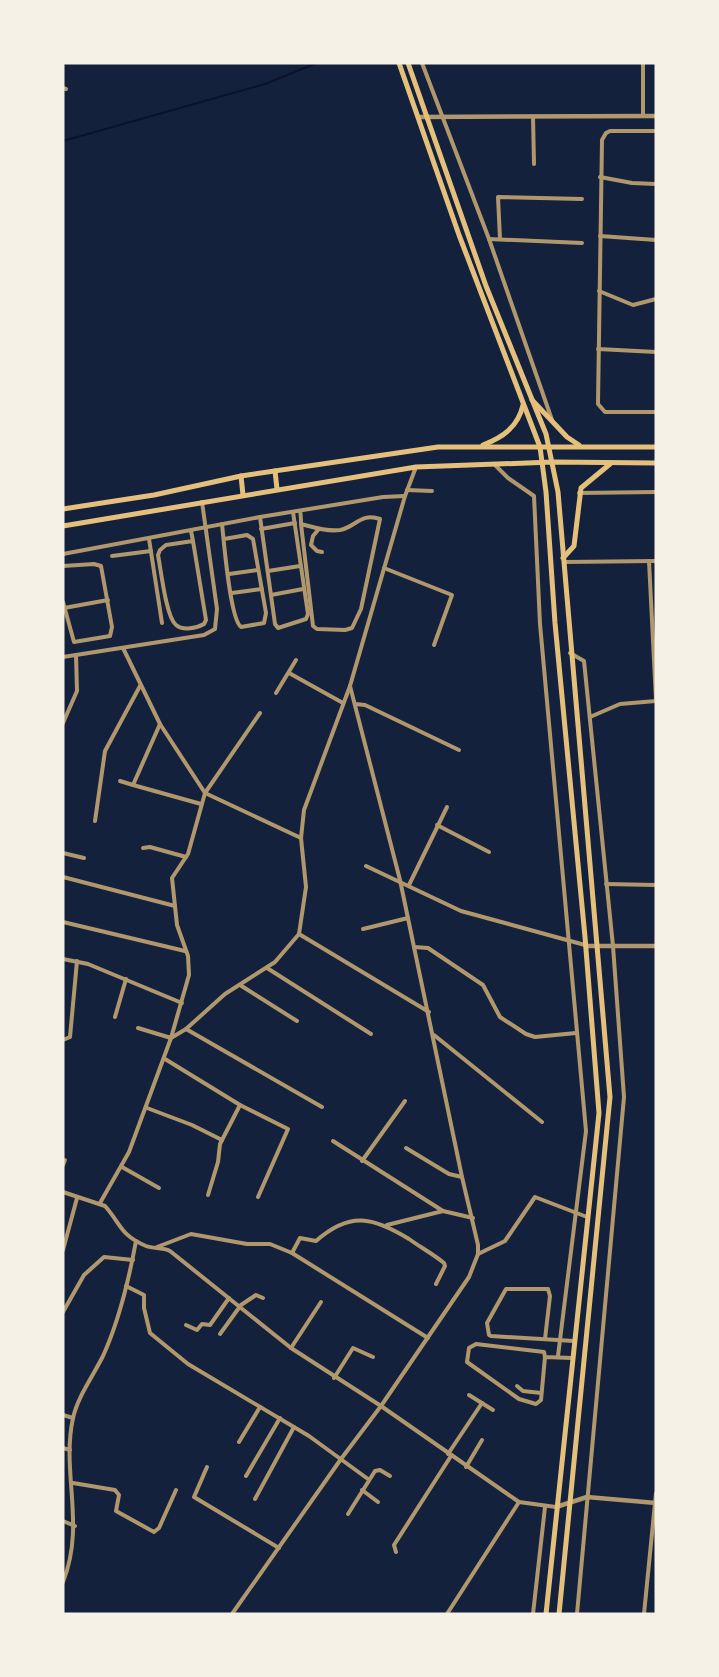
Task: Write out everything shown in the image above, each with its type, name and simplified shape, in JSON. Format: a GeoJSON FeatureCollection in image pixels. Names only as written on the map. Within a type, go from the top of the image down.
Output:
{"type":"FeatureCollection","features":[{"type":"Feature","properties":{"kind":"main road"},"geometry":{"type":"LineString","coordinates":[[399,63],[459,235],[540,447],[542,463],[599,1105],[546,1614]]}},
{"type":"Feature","properties":{"kind":"main road"},"geometry":{"type":"LineString","coordinates":[[408,63],[486,286],[550,447],[563,560],[569,653],[598,946],[609,1118],[559,1614]]}},
{"type":"Feature","properties":{"kind":"main road"},"geometry":{"type":"LineString","coordinates":[[529,396],[573,443],[583,447]]}},
{"type":"Feature","properties":{"kind":"main road"},"geometry":{"type":"LineString","coordinates":[[482,446],[509,432],[518,421],[523,404]]}},
{"type":"Feature","properties":{"kind":"main road"},"geometry":{"type":"LineString","coordinates":[[63,509],[154,495],[258,473],[423,449],[482,446],[656,447]]}},
{"type":"Feature","properties":{"kind":"main road"},"geometry":{"type":"LineString","coordinates":[[63,526],[416,467],[553,462],[656,463]]}},
{"type":"Feature","properties":{"kind":"main road"},"geometry":{"type":"LineString","coordinates":[[563,560],[574,546],[578,494],[585,484],[610,464]]}},
{"type":"Feature","properties":{"kind":"main road"},"geometry":{"type":"LineString","coordinates":[[275,471],[277,489]]}},
{"type":"Feature","properties":{"kind":"main road"},"geometry":{"type":"LineString","coordinates":[[241,476],[243,495]]}},
{"type":"Feature","properties":{"kind":"street"},"geometry":{"type":"LineString","coordinates":[[422,63],[489,239],[552,420]]}},
{"type":"Feature","properties":{"kind":"street"},"geometry":{"type":"LineString","coordinates":[[643,63],[643,116]]}},
{"type":"Feature","properties":{"kind":"street"},"geometry":{"type":"LineString","coordinates":[[419,117],[656,116]]}},
{"type":"Feature","properties":{"kind":"street"},"geometry":{"type":"LineString","coordinates":[[533,117],[534,164]]}},
{"type":"Feature","properties":{"kind":"street"},"geometry":{"type":"LineString","coordinates":[[656,131],[606,132],[602,140],[598,349],[598,406],[605,412],[656,412]]}},
{"type":"Feature","properties":{"kind":"street"},"geometry":{"type":"LineString","coordinates":[[600,177],[632,183],[656,184]]}},
{"type":"Feature","properties":{"kind":"street"},"geometry":{"type":"LineString","coordinates":[[500,239],[498,197],[582,199]]}},
{"type":"Feature","properties":{"kind":"street"},"geometry":{"type":"LineString","coordinates":[[600,236],[656,240]]}},
{"type":"Feature","properties":{"kind":"street"},"geometry":{"type":"LineString","coordinates":[[489,239],[582,243]]}},
{"type":"Feature","properties":{"kind":"street"},"geometry":{"type":"LineString","coordinates":[[599,291],[633,305],[656,298]]}},
{"type":"Feature","properties":{"kind":"street"},"geometry":{"type":"LineString","coordinates":[[598,349],[656,352]]}},
{"type":"Feature","properties":{"kind":"street"},"geometry":{"type":"LineString","coordinates":[[494,464],[508,478],[534,496],[540,624],[586,1131],[558,1356]]}},
{"type":"Feature","properties":{"kind":"street"},"geometry":{"type":"LineString","coordinates":[[138,1028],[171,1038],[186,1029],[217,1000],[284,955],[299,934],[306,887],[301,838],[304,810],[350,686],[405,496],[416,467]]}},
{"type":"Feature","properties":{"kind":"street"},"geometry":{"type":"LineString","coordinates":[[407,490],[432,491]]}},
{"type":"Feature","properties":{"kind":"street"},"geometry":{"type":"LineString","coordinates":[[578,494],[656,492]]}},
{"type":"Feature","properties":{"kind":"street"},"geometry":{"type":"LineString","coordinates":[[63,554],[383,496],[405,496]]}},
{"type":"Feature","properties":{"kind":"street"},"geometry":{"type":"LineString","coordinates":[[63,657],[204,635],[215,629],[217,609],[201,502]]}},
{"type":"Feature","properties":{"kind":"street"},"geometry":{"type":"LineString","coordinates":[[300,511],[301,524],[313,626],[317,629],[345,630],[357,622],[362,609],[380,519],[372,516],[361,518],[339,530],[319,529],[301,524]]}},
{"type":"Feature","properties":{"kind":"street"},"geometry":{"type":"LineString","coordinates":[[260,517],[275,624],[278,628],[306,619],[308,614],[293,512]]}},
{"type":"Feature","properties":{"kind":"street"},"geometry":{"type":"LineString","coordinates":[[261,529],[295,523]]}},
{"type":"Feature","properties":{"kind":"street"},"geometry":{"type":"LineString","coordinates":[[222,524],[224,539],[229,574],[236,621],[241,627],[264,623],[266,620],[262,589],[251,536],[224,539]]}},
{"type":"Feature","properties":{"kind":"street"},"geometry":{"type":"LineString","coordinates":[[319,529],[313,536],[311,545],[316,552],[322,552]]}},
{"type":"Feature","properties":{"kind":"street"},"geometry":{"type":"LineString","coordinates":[[191,531],[193,541],[206,620],[200,626],[181,628],[174,624],[170,614],[158,555],[160,549],[166,545],[193,541]]}},
{"type":"Feature","properties":{"kind":"street"},"geometry":{"type":"LineString","coordinates":[[149,539],[162,623]]}},
{"type":"Feature","properties":{"kind":"street"},"geometry":{"type":"LineString","coordinates":[[112,556],[151,551]]}},
{"type":"Feature","properties":{"kind":"street"},"geometry":{"type":"LineString","coordinates":[[563,560],[656,561]]}},
{"type":"Feature","properties":{"kind":"street"},"geometry":{"type":"LineString","coordinates":[[590,717],[620,704],[656,700],[649,561]]}},
{"type":"Feature","properties":{"kind":"street"},"geometry":{"type":"LineString","coordinates":[[63,566],[99,564],[108,600],[112,627],[110,636],[74,642],[63,602]]}},
{"type":"Feature","properties":{"kind":"street"},"geometry":{"type":"LineString","coordinates":[[268,571],[300,566]]}},
{"type":"Feature","properties":{"kind":"street"},"geometry":{"type":"LineString","coordinates":[[384,568],[452,595],[434,645]]}},
{"type":"Feature","properties":{"kind":"street"},"geometry":{"type":"LineString","coordinates":[[229,574],[258,570]]}},
{"type":"Feature","properties":{"kind":"street"},"geometry":{"type":"LineString","coordinates":[[232,593],[262,589]]}},
{"type":"Feature","properties":{"kind":"street"},"geometry":{"type":"LineString","coordinates":[[271,596],[303,589]]}},
{"type":"Feature","properties":{"kind":"street"},"geometry":{"type":"LineString","coordinates":[[64,608],[108,600]]}},
{"type":"Feature","properties":{"kind":"street"},"geometry":{"type":"LineString","coordinates":[[123,648],[160,724],[205,793],[301,838]]}},
{"type":"Feature","properties":{"kind":"street"},"geometry":{"type":"LineString","coordinates":[[569,653],[577,654],[584,661],[613,946],[624,1113],[577,1614]]}},
{"type":"Feature","properties":{"kind":"street"},"geometry":{"type":"LineString","coordinates":[[63,723],[77,691],[76,655]]}},
{"type":"Feature","properties":{"kind":"street"},"geometry":{"type":"LineString","coordinates":[[276,693],[296,660]]}},
{"type":"Feature","properties":{"kind":"street"},"geometry":{"type":"LineString","coordinates":[[289,673],[343,703]]}},
{"type":"Feature","properties":{"kind":"street"},"geometry":{"type":"LineString","coordinates":[[95,821],[105,751],[141,686]]}},
{"type":"Feature","properties":{"kind":"street"},"geometry":{"type":"LineString","coordinates":[[232,1614],[428,1338],[469,1277],[478,1254],[473,1218],[462,1177],[400,880],[350,686]]}},
{"type":"Feature","properties":{"kind":"street"},"geometry":{"type":"LineString","coordinates":[[355,704],[365,705],[459,750]]}},
{"type":"Feature","properties":{"kind":"street"},"geometry":{"type":"LineString","coordinates":[[100,1203],[122,1167],[147,1108],[165,1059],[189,975],[186,952],[177,925],[172,878],[186,857],[205,793],[260,713]]}},
{"type":"Feature","properties":{"kind":"street"},"geometry":{"type":"LineString","coordinates":[[133,785],[160,724]]}},
{"type":"Feature","properties":{"kind":"street"},"geometry":{"type":"LineString","coordinates":[[120,781],[201,804]]}},
{"type":"Feature","properties":{"kind":"street"},"geometry":{"type":"LineString","coordinates":[[409,885],[447,807]]}},
{"type":"Feature","properties":{"kind":"street"},"geometry":{"type":"LineString","coordinates":[[437,825],[489,852]]}},
{"type":"Feature","properties":{"kind":"street"},"geometry":{"type":"LineString","coordinates":[[143,848],[150,847],[186,857]]}},
{"type":"Feature","properties":{"kind":"street"},"geometry":{"type":"LineString","coordinates":[[63,853],[84,858]]}},
{"type":"Feature","properties":{"kind":"street"},"geometry":{"type":"LineString","coordinates":[[366,866],[400,880],[461,912],[586,945],[656,946]]}},
{"type":"Feature","properties":{"kind":"street"},"geometry":{"type":"LineString","coordinates":[[63,877],[175,906]]}},
{"type":"Feature","properties":{"kind":"street"},"geometry":{"type":"LineString","coordinates":[[606,884],[656,885]]}},
{"type":"Feature","properties":{"kind":"street"},"geometry":{"type":"LineString","coordinates":[[363,929],[408,918]]}},
{"type":"Feature","properties":{"kind":"street"},"geometry":{"type":"LineString","coordinates":[[63,922],[186,952]]}},
{"type":"Feature","properties":{"kind":"street"},"geometry":{"type":"LineString","coordinates":[[299,934],[429,1012]]}},
{"type":"Feature","properties":{"kind":"street"},"geometry":{"type":"LineString","coordinates":[[414,947],[428,948],[483,985],[500,1017],[526,1034],[534,1036],[576,1033]]}},
{"type":"Feature","properties":{"kind":"street"},"geometry":{"type":"LineString","coordinates":[[63,959],[77,961],[126,979],[182,1003]]}},
{"type":"Feature","properties":{"kind":"street"},"geometry":{"type":"LineString","coordinates":[[63,1040],[69,1039],[71,1032],[77,961]]}},
{"type":"Feature","properties":{"kind":"street"},"geometry":{"type":"LineString","coordinates":[[267,968],[371,1034]]}},
{"type":"Feature","properties":{"kind":"street"},"geometry":{"type":"LineString","coordinates":[[115,1017],[126,979]]}},
{"type":"Feature","properties":{"kind":"street"},"geometry":{"type":"LineString","coordinates":[[240,985],[297,1021]]}},
{"type":"Feature","properties":{"kind":"street"},"geometry":{"type":"LineString","coordinates":[[186,1029],[322,1107]]}},
{"type":"Feature","properties":{"kind":"street"},"geometry":{"type":"LineString","coordinates":[[434,1035],[542,1122]]}},
{"type":"Feature","properties":{"kind":"street"},"geometry":{"type":"LineString","coordinates":[[165,1059],[240,1105],[288,1129],[258,1197]]}},
{"type":"Feature","properties":{"kind":"street"},"geometry":{"type":"LineString","coordinates":[[362,1161],[405,1101]]}},
{"type":"Feature","properties":{"kind":"street"},"geometry":{"type":"LineString","coordinates":[[208,1195],[222,1140],[240,1105]]}},
{"type":"Feature","properties":{"kind":"street"},"geometry":{"type":"LineString","coordinates":[[147,1108],[192,1125],[222,1140]]}},
{"type":"Feature","properties":{"kind":"street"},"geometry":{"type":"LineString","coordinates":[[333,1141],[443,1211],[473,1218]]}},
{"type":"Feature","properties":{"kind":"street"},"geometry":{"type":"LineString","coordinates":[[406,1148],[449,1174],[462,1177]]}},
{"type":"Feature","properties":{"kind":"street"},"geometry":{"type":"LineString","coordinates":[[63,1165],[65,1160]]}},
{"type":"Feature","properties":{"kind":"street"},"geometry":{"type":"LineString","coordinates":[[122,1167],[159,1188]]}},
{"type":"Feature","properties":{"kind":"street"},"geometry":{"type":"LineString","coordinates":[[63,1192],[100,1203],[107,1208],[121,1230],[136,1241],[170,1251],[291,1348],[334,1378],[381,1406],[519,1502],[556,1507],[571,1500],[587,1497],[655,1502]]}},
{"type":"Feature","properties":{"kind":"street"},"geometry":{"type":"LineString","coordinates":[[63,1250],[77,1197]]}},
{"type":"Feature","properties":{"kind":"street"},"geometry":{"type":"LineString","coordinates":[[478,1254],[505,1241],[535,1197],[587,1217]]}},
{"type":"Feature","properties":{"kind":"street"},"geometry":{"type":"LineString","coordinates":[[387,1226],[443,1211]]}},
{"type":"Feature","properties":{"kind":"street"},"geometry":{"type":"LineString","coordinates":[[292,1253],[300,1238],[316,1241],[339,1224],[365,1219],[387,1226],[444,1263],[445,1266],[436,1284]]}},
{"type":"Feature","properties":{"kind":"street"},"geometry":{"type":"LineString","coordinates":[[154,1248],[191,1234],[247,1244],[270,1244],[292,1253],[428,1338]]}},
{"type":"Feature","properties":{"kind":"street"},"geometry":{"type":"LineString","coordinates":[[63,1582],[75,1526],[70,1450],[73,1418],[104,1353],[126,1286],[136,1241]]}},
{"type":"Feature","properties":{"kind":"street"},"geometry":{"type":"LineString","coordinates":[[63,1312],[84,1275],[104,1257],[133,1260]]}},
{"type":"Feature","properties":{"kind":"street"},"geometry":{"type":"LineString","coordinates":[[126,1286],[144,1295],[144,1308],[150,1333],[188,1364],[280,1418],[368,1479]]}},
{"type":"Feature","properties":{"kind":"street"},"geometry":{"type":"LineString","coordinates":[[545,1339],[550,1296],[548,1289],[512,1287],[506,1289],[487,1323],[487,1333],[491,1336],[574,1341]]}},
{"type":"Feature","properties":{"kind":"street"},"geometry":{"type":"LineString","coordinates":[[220,1334],[239,1308],[253,1296],[263,1298]]}},
{"type":"Feature","properties":{"kind":"street"},"geometry":{"type":"LineString","coordinates":[[186,1325],[197,1330],[202,1324],[210,1325],[229,1298]]}},
{"type":"Feature","properties":{"kind":"street"},"geometry":{"type":"LineString","coordinates":[[291,1348],[321,1302]]}},
{"type":"Feature","properties":{"kind":"street"},"geometry":{"type":"LineString","coordinates":[[476,1344],[544,1352],[545,1357],[541,1394],[536,1404],[519,1399],[469,1365],[467,1357],[469,1348],[476,1344]]}},
{"type":"Feature","properties":{"kind":"street"},"geometry":{"type":"LineString","coordinates":[[334,1378],[353,1348],[373,1357]]}},
{"type":"Feature","properties":{"kind":"street"},"geometry":{"type":"LineString","coordinates":[[545,1357],[572,1358]]}},
{"type":"Feature","properties":{"kind":"street"},"geometry":{"type":"LineString","coordinates":[[517,1386],[523,1391],[541,1394]]}},
{"type":"Feature","properties":{"kind":"street"},"geometry":{"type":"LineString","coordinates":[[470,1395],[494,1410]]}},
{"type":"Feature","properties":{"kind":"street"},"geometry":{"type":"LineString","coordinates":[[396,1552],[394,1545],[482,1403]]}},
{"type":"Feature","properties":{"kind":"street"},"geometry":{"type":"LineString","coordinates":[[239,1442],[260,1407]]}},
{"type":"Feature","properties":{"kind":"street"},"geometry":{"type":"LineString","coordinates":[[63,1415],[73,1418]]}},
{"type":"Feature","properties":{"kind":"street"},"geometry":{"type":"LineString","coordinates":[[246,1476],[280,1418]]}},
{"type":"Feature","properties":{"kind":"street"},"geometry":{"type":"LineString","coordinates":[[255,1499],[294,1427]]}},
{"type":"Feature","properties":{"kind":"street"},"geometry":{"type":"LineString","coordinates":[[466,1467],[482,1440]]}},
{"type":"Feature","properties":{"kind":"street"},"geometry":{"type":"LineString","coordinates":[[63,1448],[70,1450]]}},
{"type":"Feature","properties":{"kind":"street"},"geometry":{"type":"LineString","coordinates":[[207,1467],[194,1497],[279,1548]]}},
{"type":"Feature","properties":{"kind":"street"},"geometry":{"type":"LineString","coordinates":[[348,1514],[368,1479],[378,1469],[390,1476]]}},
{"type":"Feature","properties":{"kind":"street"},"geometry":{"type":"LineString","coordinates":[[73,1483],[115,1490],[119,1495],[116,1511],[154,1532],[159,1528],[176,1490]]}},
{"type":"Feature","properties":{"kind":"street"},"geometry":{"type":"LineString","coordinates":[[362,1490],[378,1502]]}},
{"type":"Feature","properties":{"kind":"street"},"geometry":{"type":"LineString","coordinates":[[644,1614],[656,1493]]}},
{"type":"Feature","properties":{"kind":"street"},"geometry":{"type":"LineString","coordinates":[[447,1614],[519,1502]]}},
{"type":"Feature","properties":{"kind":"street"},"geometry":{"type":"LineString","coordinates":[[533,1614],[545,1507]]}},
{"type":"Feature","properties":{"kind":"street"},"geometry":{"type":"LineString","coordinates":[[63,1521],[75,1526]]}},
{"type":"Feature","properties":{"kind":"street"},"geometry":{"type":"LineString","coordinates":[[649,1562],[656,1563]]}},
{"type":"Feature","properties":{"kind":"waterway"},"geometry":{"type":"LineString","coordinates":[[63,141],[265,84],[317,63]]}}]}
